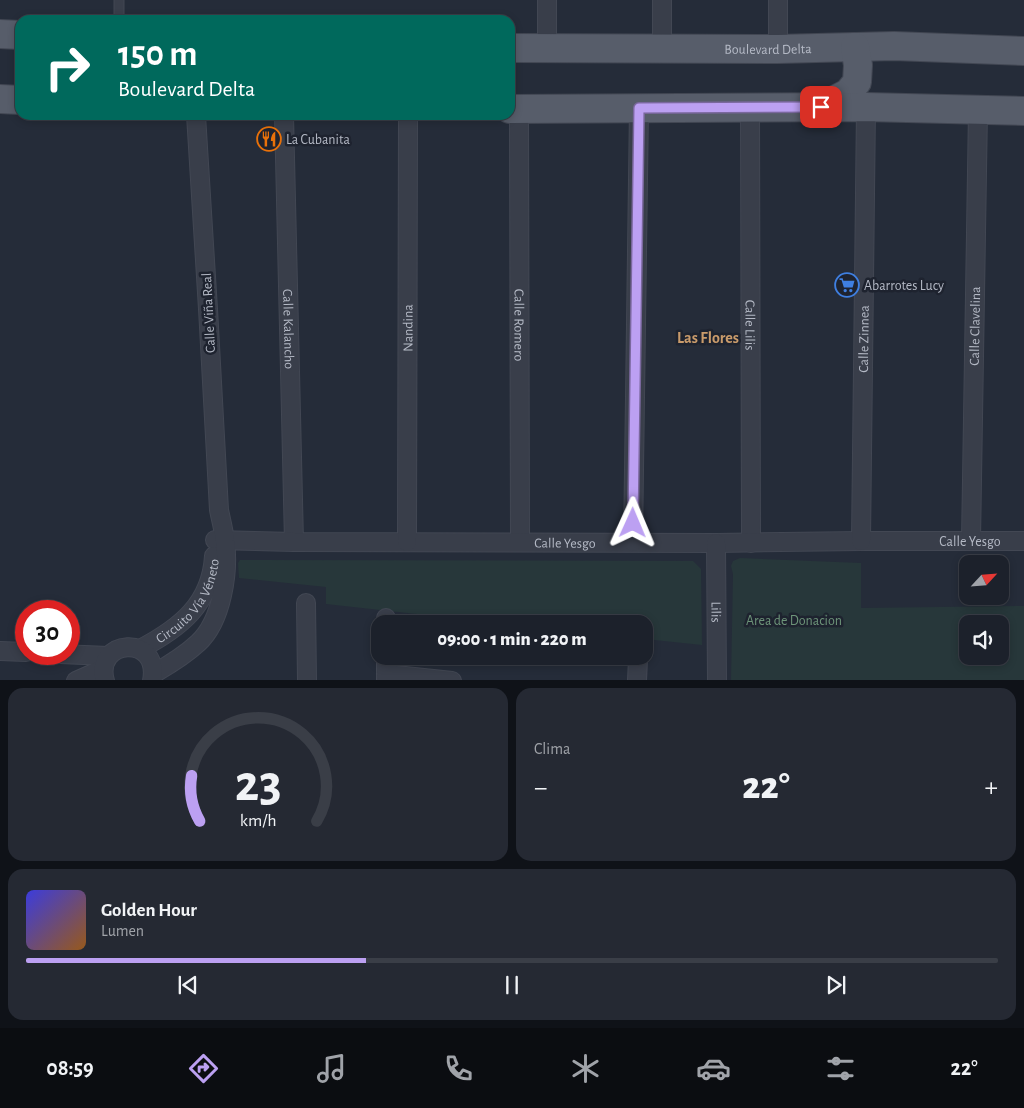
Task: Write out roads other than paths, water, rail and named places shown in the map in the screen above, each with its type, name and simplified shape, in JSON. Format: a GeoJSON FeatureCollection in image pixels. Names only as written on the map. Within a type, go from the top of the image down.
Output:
{"type":"FeatureCollection","features":[{"type":"Feature","properties":{"kind":"main road"},"geometry":{"type":"LineString","coordinates":[[0,34],[15,35]]}},
{"type":"Feature","properties":{"kind":"main road","name":"Boulevard Delta"},"geometry":{"type":"LineString","coordinates":[[515,48],[778,49],[894,46],[1024,51]]}},
{"type":"Feature","properties":{"kind":"main road"},"geometry":{"type":"LineString","coordinates":[[821,107],[848,93],[857,82],[858,65],[855,47]]}},
{"type":"Feature","properties":{"kind":"main road"},"geometry":{"type":"LineString","coordinates":[[0,99],[15,100]]}},
{"type":"Feature","properties":{"kind":"main road"},"geometry":{"type":"LineString","coordinates":[[515,109],[866,107],[1024,110]]}},
{"type":"Feature","properties":{"kind":"street"},"geometry":{"type":"LineString","coordinates":[[546,48],[547,0]]}},
{"type":"Feature","properties":{"kind":"street"},"geometry":{"type":"LineString","coordinates":[[662,0],[662,48]]}},
{"type":"Feature","properties":{"kind":"street"},"geometry":{"type":"LineString","coordinates":[[778,0],[778,49]]}},
{"type":"Feature","properties":{"kind":"street","name":"Calle Zinnea"},"geometry":{"type":"LineString","coordinates":[[861,541],[866,107]]}},
{"type":"Feature","properties":{"kind":"street"},"geometry":{"type":"LineString","coordinates":[[633,542],[639,108]]}},
{"type":"Feature","properties":{"kind":"street","name":"Calle Lilis"},"geometry":{"type":"LineString","coordinates":[[750,108],[751,542]]}},
{"type":"Feature","properties":{"kind":"street","name":"Calle Romero"},"geometry":{"type":"LineString","coordinates":[[515,109],[520,542]]}},
{"type":"Feature","properties":{"kind":"street","name":"Calle Clavelina"},"geometry":{"type":"LineString","coordinates":[[971,541],[978,110]]}},
{"type":"Feature","properties":{"kind":"street","name":"Calle Viña Real"},"geometry":{"type":"LineString","coordinates":[[196,120],[220,540]]}},
{"type":"Feature","properties":{"kind":"street","name":"Calle Kalancho"},"geometry":{"type":"LineString","coordinates":[[284,120],[294,542]]}},
{"type":"Feature","properties":{"kind":"street","name":"Nandina"},"geometry":{"type":"LineString","coordinates":[[407,542],[408,120]]}},
{"type":"Feature","properties":{"kind":"street","name":"Calle Yesgo"},"geometry":{"type":"LineString","coordinates":[[220,540],[294,542],[716,543],[1024,541]]}},
{"type":"Feature","properties":{"kind":"street","name":"Circuito Vía Véneto"},"geometry":{"type":"LineString","coordinates":[[140,650],[166,636],[201,600],[211,578],[220,540]]}},
{"type":"Feature","properties":{"kind":"street","name":"Circuito Vía Véneto"},"geometry":{"type":"LineString","coordinates":[[153,677],[199,642],[211,628],[216,617],[223,588],[220,540]]}},
{"type":"Feature","properties":{"kind":"street","name":"Lilis"},"geometry":{"type":"LineString","coordinates":[[716,543],[717,680]]}},
{"type":"Feature","properties":{"kind":"street"},"geometry":{"type":"LineString","coordinates":[[306,603],[307,680]]}},
{"type":"Feature","properties":{"kind":"street"},"geometry":{"type":"LineString","coordinates":[[76,680],[106,669],[115,650],[123,647],[132,647],[140,650],[150,660],[153,677]]}},
{"type":"Feature","properties":{"kind":"street"},"geometry":{"type":"LineString","coordinates":[[0,650],[15,651]]}},
{"type":"Feature","properties":{"kind":"street"},"geometry":{"type":"LineString","coordinates":[[80,661],[106,669]]}},
{"type":"Feature","properties":{"kind":"street"},"geometry":{"type":"LineString","coordinates":[[172,680],[173,662]]}},
{"type":"Feature","properties":{"kind":"street"},"geometry":{"type":"LineString","coordinates":[[638,665],[638,680]]}},
{"type":"Feature","properties":{"kind":"street"},"geometry":{"type":"LineString","coordinates":[[386,677],[452,680]]}},
{"type":"Feature","properties":{"kind":"lane"},"geometry":{"type":"LineString","coordinates":[[119,0],[119,15]]}},
{"type":"Feature","properties":{"kind":"place","name":"La Cubanita"},"geometry":{"type":"Point","coordinates":[269,139]}},
{"type":"Feature","properties":{"kind":"place","name":"Abarrotes Lucy"},"geometry":{"type":"Point","coordinates":[847,285]}},
{"type":"Feature","properties":{"kind":"district","name":"Las Flores"},"geometry":{"type":"Point","coordinates":[708,337]}},
{"type":"Feature","properties":{"kind":"park label","name":"Area de Donacion"},"geometry":{"type":"Point","coordinates":[794,620]}}]}
